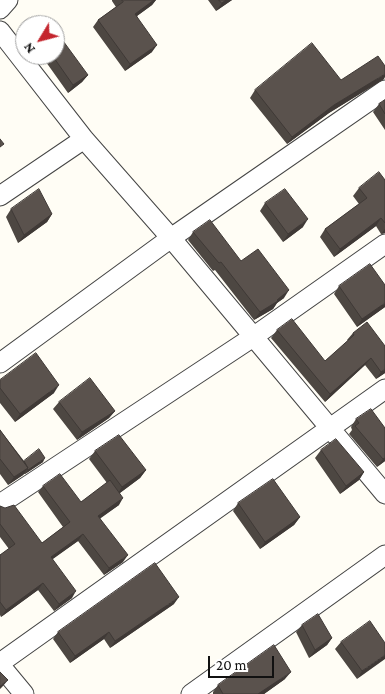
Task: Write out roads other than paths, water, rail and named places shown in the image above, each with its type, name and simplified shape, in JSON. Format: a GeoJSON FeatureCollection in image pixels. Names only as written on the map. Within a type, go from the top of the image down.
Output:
{"type":"FeatureCollection","features":[{"type":"Feature","properties":{"kind":"street"},"geometry":{"type":"LineString","coordinates":[[0,9],[8,0]]}},
{"type":"Feature","properties":{"kind":"street"},"geometry":{"type":"LineString","coordinates":[[0,31],[84,139],[171,238],[385,494]]}},
{"type":"Feature","properties":{"kind":"street"},"geometry":{"type":"LineString","coordinates":[[0,363],[171,238],[385,90]]}},
{"type":"Feature","properties":{"kind":"street"},"geometry":{"type":"LineString","coordinates":[[0,196],[84,139]]}},
{"type":"Feature","properties":{"kind":"street"},"geometry":{"type":"LineString","coordinates":[[0,504],[253,337],[385,244]]}},
{"type":"Feature","properties":{"kind":"street"},"geometry":{"type":"LineString","coordinates":[[24,694],[0,664],[329,427],[385,389]]}},
{"type":"Feature","properties":{"kind":"street"},"geometry":{"type":"LineString","coordinates":[[191,694],[385,555]]}}]}
